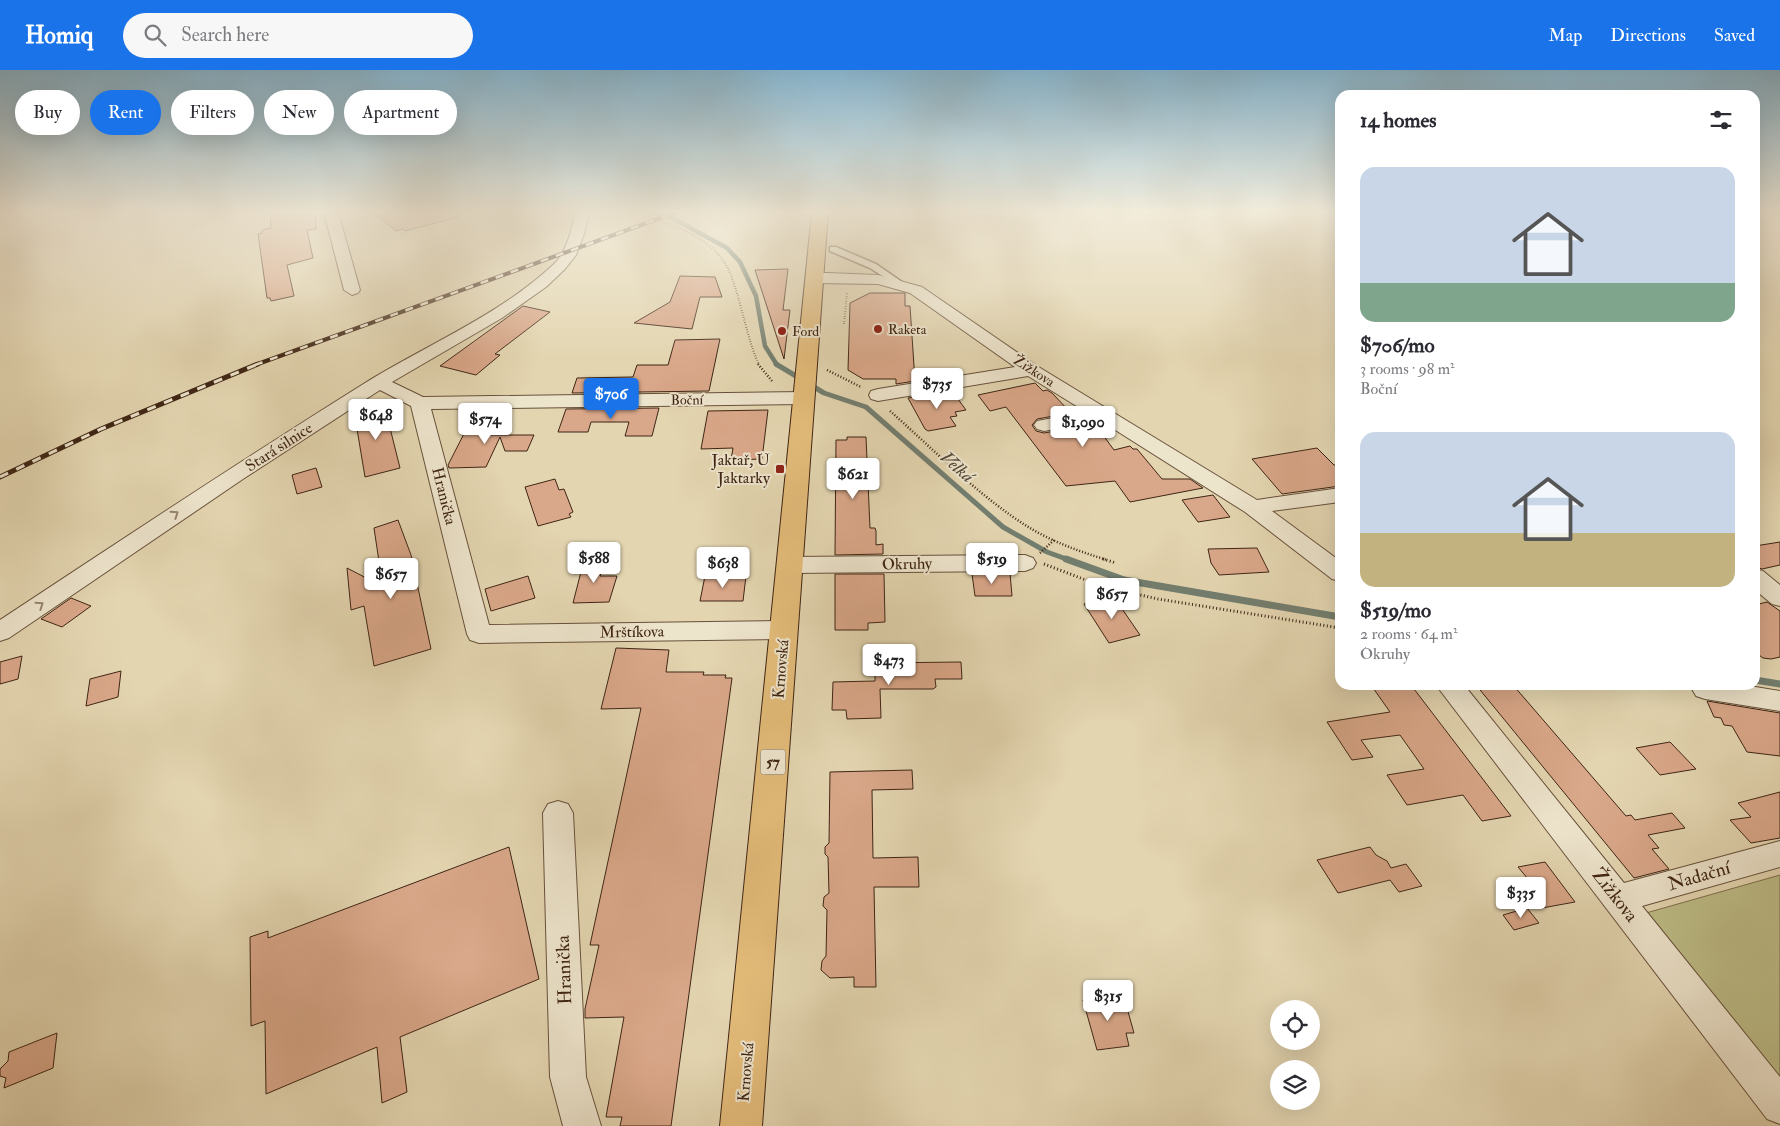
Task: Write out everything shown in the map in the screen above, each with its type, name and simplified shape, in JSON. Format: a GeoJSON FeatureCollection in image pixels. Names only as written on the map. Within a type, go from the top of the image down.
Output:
{"type":"FeatureCollection","features":[{"type":"Feature","properties":{"kind":"main road","name":"Krnovská"},"geometry":{"type":"LineString","coordinates":[[741,1126],[790,565],[801,382],[816,261]]}},
{"type":"Feature","properties":{"kind":"street"},"geometry":{"type":"LineString","coordinates":[[345,261],[352,290]]}},
{"type":"Feature","properties":{"kind":"street","name":"Stará silnice"},"geometry":{"type":"LineString","coordinates":[[0,632],[212,489],[379,382],[491,317],[565,261]]}},
{"type":"Feature","properties":{"kind":"street","name":"Žižkova"},"geometry":{"type":"LineString","coordinates":[[814,278],[875,278],[898,282],[941,305],[1030,370],[1253,507],[1335,570]]}},
{"type":"Feature","properties":{"kind":"street"},"geometry":{"type":"LineString","coordinates":[[878,396],[1030,370]]}},
{"type":"Feature","properties":{"kind":"street"},"geometry":{"type":"LineString","coordinates":[[379,382],[420,403]]}},
{"type":"Feature","properties":{"kind":"street","name":"Boční"},"geometry":{"type":"LineString","coordinates":[[420,403],[801,382]]}},
{"type":"Feature","properties":{"kind":"street","name":"Hranička"},"geometry":{"type":"LineString","coordinates":[[420,403],[479,634]]}},
{"type":"Feature","properties":{"kind":"street"},"geometry":{"type":"LineString","coordinates":[[1044,425],[1104,415]]}},
{"type":"Feature","properties":{"kind":"street"},"geometry":{"type":"LineString","coordinates":[[1253,507],[1335,496]]}},
{"type":"Feature","properties":{"kind":"street","name":"Okruhy"},"geometry":{"type":"LineString","coordinates":[[790,565],[1035,560]]}},
{"type":"Feature","properties":{"kind":"street","name":"Mrštíkova"},"geometry":{"type":"LineString","coordinates":[[479,634],[784,630]]}},
{"type":"Feature","properties":{"kind":"street","name":"Žižkova"},"geometry":{"type":"LineString","coordinates":[[1453,690],[1780,1106]]}},
{"type":"Feature","properties":{"kind":"street"},"geometry":{"type":"LineString","coordinates":[[1711,690],[1780,701]]}},
{"type":"Feature","properties":{"kind":"street","name":"Hranička"},"geometry":{"type":"LineString","coordinates":[[558,813],[568,1077],[582,1126]]}},
{"type":"Feature","properties":{"kind":"street","name":"Nadační"},"geometry":{"type":"LineString","coordinates":[[1618,899],[1780,854]]}},
{"type":"Feature","properties":{"kind":"lane"},"geometry":{"type":"LineString","coordinates":[[863,261],[898,282]]}},
{"type":"Feature","properties":{"kind":"path"},"geometry":{"type":"LineString","coordinates":[[723,261],[730,272],[758,364],[801,382],[830,371],[878,396],[880,402],[1001,508],[1031,529],[1116,564]]}},
{"type":"Feature","properties":{"kind":"path"},"geometry":{"type":"LineString","coordinates":[[844,324],[848,277]]}},
{"type":"Feature","properties":{"kind":"path"},"geometry":{"type":"LineString","coordinates":[[1054,540],[1035,560],[1104,586],[1158,600],[1335,627]]}},
{"type":"Feature","properties":{"kind":"shaded area"},"geometry":{"type":"Polygon","coordinates":[[[1780,875],[1780,1079],[1646,913],[1780,875]]]}},
{"type":"Feature","properties":{"kind":"building"},"geometry":{"type":"Polygon","coordinates":[[[262,261],[301,261],[287,265],[294,296],[271,301],[270,298],[267,298],[262,261]]]}},
{"type":"Feature","properties":{"kind":"building"},"geometry":{"type":"Polygon","coordinates":[[[788,269],[783,310],[790,310],[784,359],[755,270],[788,269]]]}},
{"type":"Feature","properties":{"kind":"building"},"geometry":{"type":"Polygon","coordinates":[[[680,276],[715,277],[722,297],[700,297],[692,329],[634,323],[670,302],[680,276]]]}},
{"type":"Feature","properties":{"kind":"building"},"geometry":{"type":"Polygon","coordinates":[[[870,293],[905,293],[905,306],[910,306],[915,381],[896,384],[896,379],[863,379],[848,370],[850,303],[870,293]]]}},
{"type":"Feature","properties":{"kind":"building"},"geometry":{"type":"Polygon","coordinates":[[[523,306],[550,312],[495,354],[500,355],[476,375],[440,366],[523,306]]]}},
{"type":"Feature","properties":{"kind":"building"},"geometry":{"type":"Polygon","coordinates":[[[720,339],[709,391],[572,393],[577,378],[633,377],[637,365],[668,365],[675,340],[720,339]]]}},
{"type":"Feature","properties":{"kind":"building"},"geometry":{"type":"Polygon","coordinates":[[[1035,383],[1043,391],[1047,390],[1052,393],[1071,413],[1037,419],[1032,425],[1036,431],[1044,433],[1095,424],[1114,450],[1130,446],[1133,449],[1137,449],[1162,479],[1190,479],[1203,488],[1130,502],[1115,481],[1066,486],[1006,407],[990,411],[978,395],[1035,383]]]}},
{"type":"Feature","properties":{"kind":"building"},"geometry":{"type":"Polygon","coordinates":[[[952,391],[966,410],[955,412],[957,416],[950,417],[956,426],[928,431],[925,429],[908,398],[952,391]]]}},
{"type":"Feature","properties":{"kind":"building"},"geometry":{"type":"Polygon","coordinates":[[[384,404],[400,468],[365,477],[354,411],[384,404]]]}},
{"type":"Feature","properties":{"kind":"building"},"geometry":{"type":"Polygon","coordinates":[[[659,408],[652,436],[625,436],[629,422],[591,422],[588,432],[558,432],[566,409],[659,408]]]}},
{"type":"Feature","properties":{"kind":"building"},"geometry":{"type":"Polygon","coordinates":[[[768,410],[762,459],[731,460],[733,448],[701,449],[708,411],[768,410]]]}},
{"type":"Feature","properties":{"kind":"building"},"geometry":{"type":"Polygon","coordinates":[[[497,421],[491,435],[534,435],[527,451],[505,451],[500,437],[486,467],[449,468],[448,465],[470,422],[497,421]]]}},
{"type":"Feature","properties":{"kind":"building"},"geometry":{"type":"Polygon","coordinates":[[[847,437],[866,437],[870,528],[875,528],[876,545],[883,544],[883,554],[835,555],[836,440],[847,440],[847,437]]]}},
{"type":"Feature","properties":{"kind":"building"},"geometry":{"type":"Polygon","coordinates":[[[1317,448],[1335,465],[1335,487],[1282,494],[1252,459],[1317,448]]]}},
{"type":"Feature","properties":{"kind":"building"},"geometry":{"type":"Polygon","coordinates":[[[316,468],[322,487],[297,494],[292,475],[316,468]]]}},
{"type":"Feature","properties":{"kind":"building"},"geometry":{"type":"Polygon","coordinates":[[[555,479],[559,490],[564,489],[573,512],[569,514],[571,517],[538,526],[525,487],[555,479]]]}},
{"type":"Feature","properties":{"kind":"building"},"geometry":{"type":"Polygon","coordinates":[[[1213,495],[1230,517],[1198,522],[1182,500],[1213,495]]]}},
{"type":"Feature","properties":{"kind":"building"},"geometry":{"type":"Polygon","coordinates":[[[398,520],[411,555],[431,649],[374,666],[364,606],[351,610],[347,568],[374,582],[372,578],[381,575],[374,528],[398,520]]]}},
{"type":"Feature","properties":{"kind":"building"},"geometry":{"type":"Polygon","coordinates":[[[1780,542],[1780,565],[1760,568],[1760,545],[1780,542]]]}},
{"type":"Feature","properties":{"kind":"building"},"geometry":{"type":"Polygon","coordinates":[[[1257,548],[1269,572],[1219,575],[1211,563],[1208,549],[1257,548]]]}},
{"type":"Feature","properties":{"kind":"building"},"geometry":{"type":"Polygon","coordinates":[[[605,559],[600,576],[617,576],[609,602],[573,603],[584,560],[605,559]]]}},
{"type":"Feature","properties":{"kind":"building"},"geometry":{"type":"Polygon","coordinates":[[[1010,573],[1012,596],[975,596],[972,574],[1010,573]]]}},
{"type":"Feature","properties":{"kind":"building"},"geometry":{"type":"Polygon","coordinates":[[[835,574],[884,574],[885,622],[868,623],[868,630],[835,630],[835,574]]]}},
{"type":"Feature","properties":{"kind":"building"},"geometry":{"type":"Polygon","coordinates":[[[528,576],[535,598],[491,611],[485,589],[528,576]]]}},
{"type":"Feature","properties":{"kind":"building"},"geometry":{"type":"Polygon","coordinates":[[[705,576],[746,576],[743,601],[700,601],[705,576]]]}},
{"type":"Feature","properties":{"kind":"building"},"geometry":{"type":"Polygon","coordinates":[[[1114,597],[1140,635],[1109,643],[1084,604],[1114,597]]]}},
{"type":"Feature","properties":{"kind":"building"},"geometry":{"type":"Polygon","coordinates":[[[71,598],[91,606],[62,627],[41,619],[71,598]]]}},
{"type":"Feature","properties":{"kind":"building"},"geometry":{"type":"Polygon","coordinates":[[[1767,602],[1780,611],[1780,657],[1771,659],[1760,656],[1760,604],[1767,602]]]}},
{"type":"Feature","properties":{"kind":"building"},"geometry":{"type":"Polygon","coordinates":[[[616,648],[669,650],[666,672],[704,672],[703,675],[726,675],[725,678],[732,678],[671,1126],[620,1126],[622,1117],[606,1117],[624,1017],[585,1018],[585,1009],[599,945],[590,945],[641,708],[601,709],[616,648]]]}},
{"type":"Feature","properties":{"kind":"building"},"geometry":{"type":"Polygon","coordinates":[[[22,656],[18,679],[0,684],[0,662],[22,656]]]}},
{"type":"Feature","properties":{"kind":"building"},"geometry":{"type":"Polygon","coordinates":[[[961,662],[962,679],[935,679],[936,687],[933,689],[880,689],[881,718],[847,719],[846,710],[832,710],[833,682],[875,681],[875,663],[961,662]]]}},
{"type":"Feature","properties":{"kind":"building"},"geometry":{"type":"Polygon","coordinates":[[[121,671],[118,697],[86,706],[90,679],[121,671]]]}},
{"type":"Feature","properties":{"kind":"building"},"geometry":{"type":"Polygon","coordinates":[[[1375,690],[1415,690],[1511,816],[1482,821],[1463,795],[1407,805],[1387,775],[1424,769],[1400,735],[1361,740],[1373,757],[1352,760],[1327,722],[1390,712],[1375,690]]]}},
{"type":"Feature","properties":{"kind":"building"},"geometry":{"type":"Polygon","coordinates":[[[1480,690],[1517,690],[1626,816],[1631,815],[1635,820],[1672,813],[1685,828],[1648,835],[1659,848],[1652,849],[1669,869],[1634,878],[1480,690]]]}},
{"type":"Feature","properties":{"kind":"building"},"geometry":{"type":"Polygon","coordinates":[[[1707,701],[1780,713],[1780,756],[1747,752],[1732,726],[1724,725],[1721,718],[1714,717],[1707,701]]]}},
{"type":"Feature","properties":{"kind":"building"},"geometry":{"type":"Polygon","coordinates":[[[1670,742],[1696,769],[1660,775],[1636,748],[1670,742]]]}},
{"type":"Feature","properties":{"kind":"building"},"geometry":{"type":"Polygon","coordinates":[[[912,770],[913,789],[872,790],[873,858],[918,857],[919,887],[874,887],[876,987],[854,987],[854,977],[830,978],[821,970],[822,961],[826,956],[827,910],[823,906],[824,897],[829,893],[828,857],[825,854],[825,847],[829,843],[830,772],[912,770]]]}},
{"type":"Feature","properties":{"kind":"building"},"geometry":{"type":"Polygon","coordinates":[[[1780,792],[1780,838],[1751,843],[1730,820],[1751,817],[1738,803],[1780,792]]]}},
{"type":"Feature","properties":{"kind":"building"},"geometry":{"type":"Polygon","coordinates":[[[509,847],[539,979],[400,1037],[407,1092],[382,1103],[377,1047],[266,1094],[265,1021],[251,1026],[250,937],[268,931],[268,938],[509,847]]]}},
{"type":"Feature","properties":{"kind":"building"},"geometry":{"type":"Polygon","coordinates":[[[1370,847],[1376,855],[1387,861],[1391,868],[1406,864],[1422,886],[1399,892],[1390,880],[1338,893],[1317,860],[1370,847]]]}},
{"type":"Feature","properties":{"kind":"building"},"geometry":{"type":"Polygon","coordinates":[[[1545,862],[1575,902],[1542,908],[1522,881],[1528,879],[1518,867],[1545,862]]]}},
{"type":"Feature","properties":{"kind":"building"},"geometry":{"type":"Polygon","coordinates":[[[1527,908],[1539,923],[1514,930],[1503,915],[1527,908]]]}},
{"type":"Feature","properties":{"kind":"building"},"geometry":{"type":"Polygon","coordinates":[[[1115,995],[1119,1008],[1127,1008],[1134,1033],[1126,1033],[1129,1046],[1097,1050],[1083,1000],[1115,995]]]}},
{"type":"Feature","properties":{"kind":"building"},"geometry":{"type":"Polygon","coordinates":[[[57,1033],[53,1068],[4,1088],[6,1078],[0,1076],[0,1069],[8,1061],[9,1052],[57,1033]]]}},
{"type":"Feature","properties":{"kind":"waterway","name":"Velká"},"geometry":{"type":"LineString","coordinates":[[739,261],[756,296],[765,346],[777,364]]}},
{"type":"Feature","properties":{"kind":"waterway","name":"Velká"},"geometry":{"type":"LineString","coordinates":[[777,364],[824,393],[866,407],[1003,527],[1047,552],[1069,560]]}},
{"type":"Feature","properties":{"kind":"waterway","name":"Velká"},"geometry":{"type":"LineString","coordinates":[[1066,559],[1124,580],[1335,616]]}},
{"type":"Feature","properties":{"kind":"waterway","name":"Velká"},"geometry":{"type":"LineString","coordinates":[[1760,681],[1780,684]]}},
{"type":"Feature","properties":{"kind":"railway"},"geometry":{"type":"LineString","coordinates":[[255,365],[541,261]]}},
{"type":"Feature","properties":{"kind":"railway"},"geometry":{"type":"LineString","coordinates":[[0,477],[101,429],[258,364]]}},
{"type":"Feature","properties":{"kind":"place","name":"Raketa"},"geometry":{"type":"Point","coordinates":[878,329]}},
{"type":"Feature","properties":{"kind":"place","name":"Ford"},"geometry":{"type":"Point","coordinates":[782,331]}},
{"type":"Feature","properties":{"kind":"place","name":"Jaktař, U Jaktarky"},"geometry":{"type":"Point","coordinates":[780,469]}}]}
